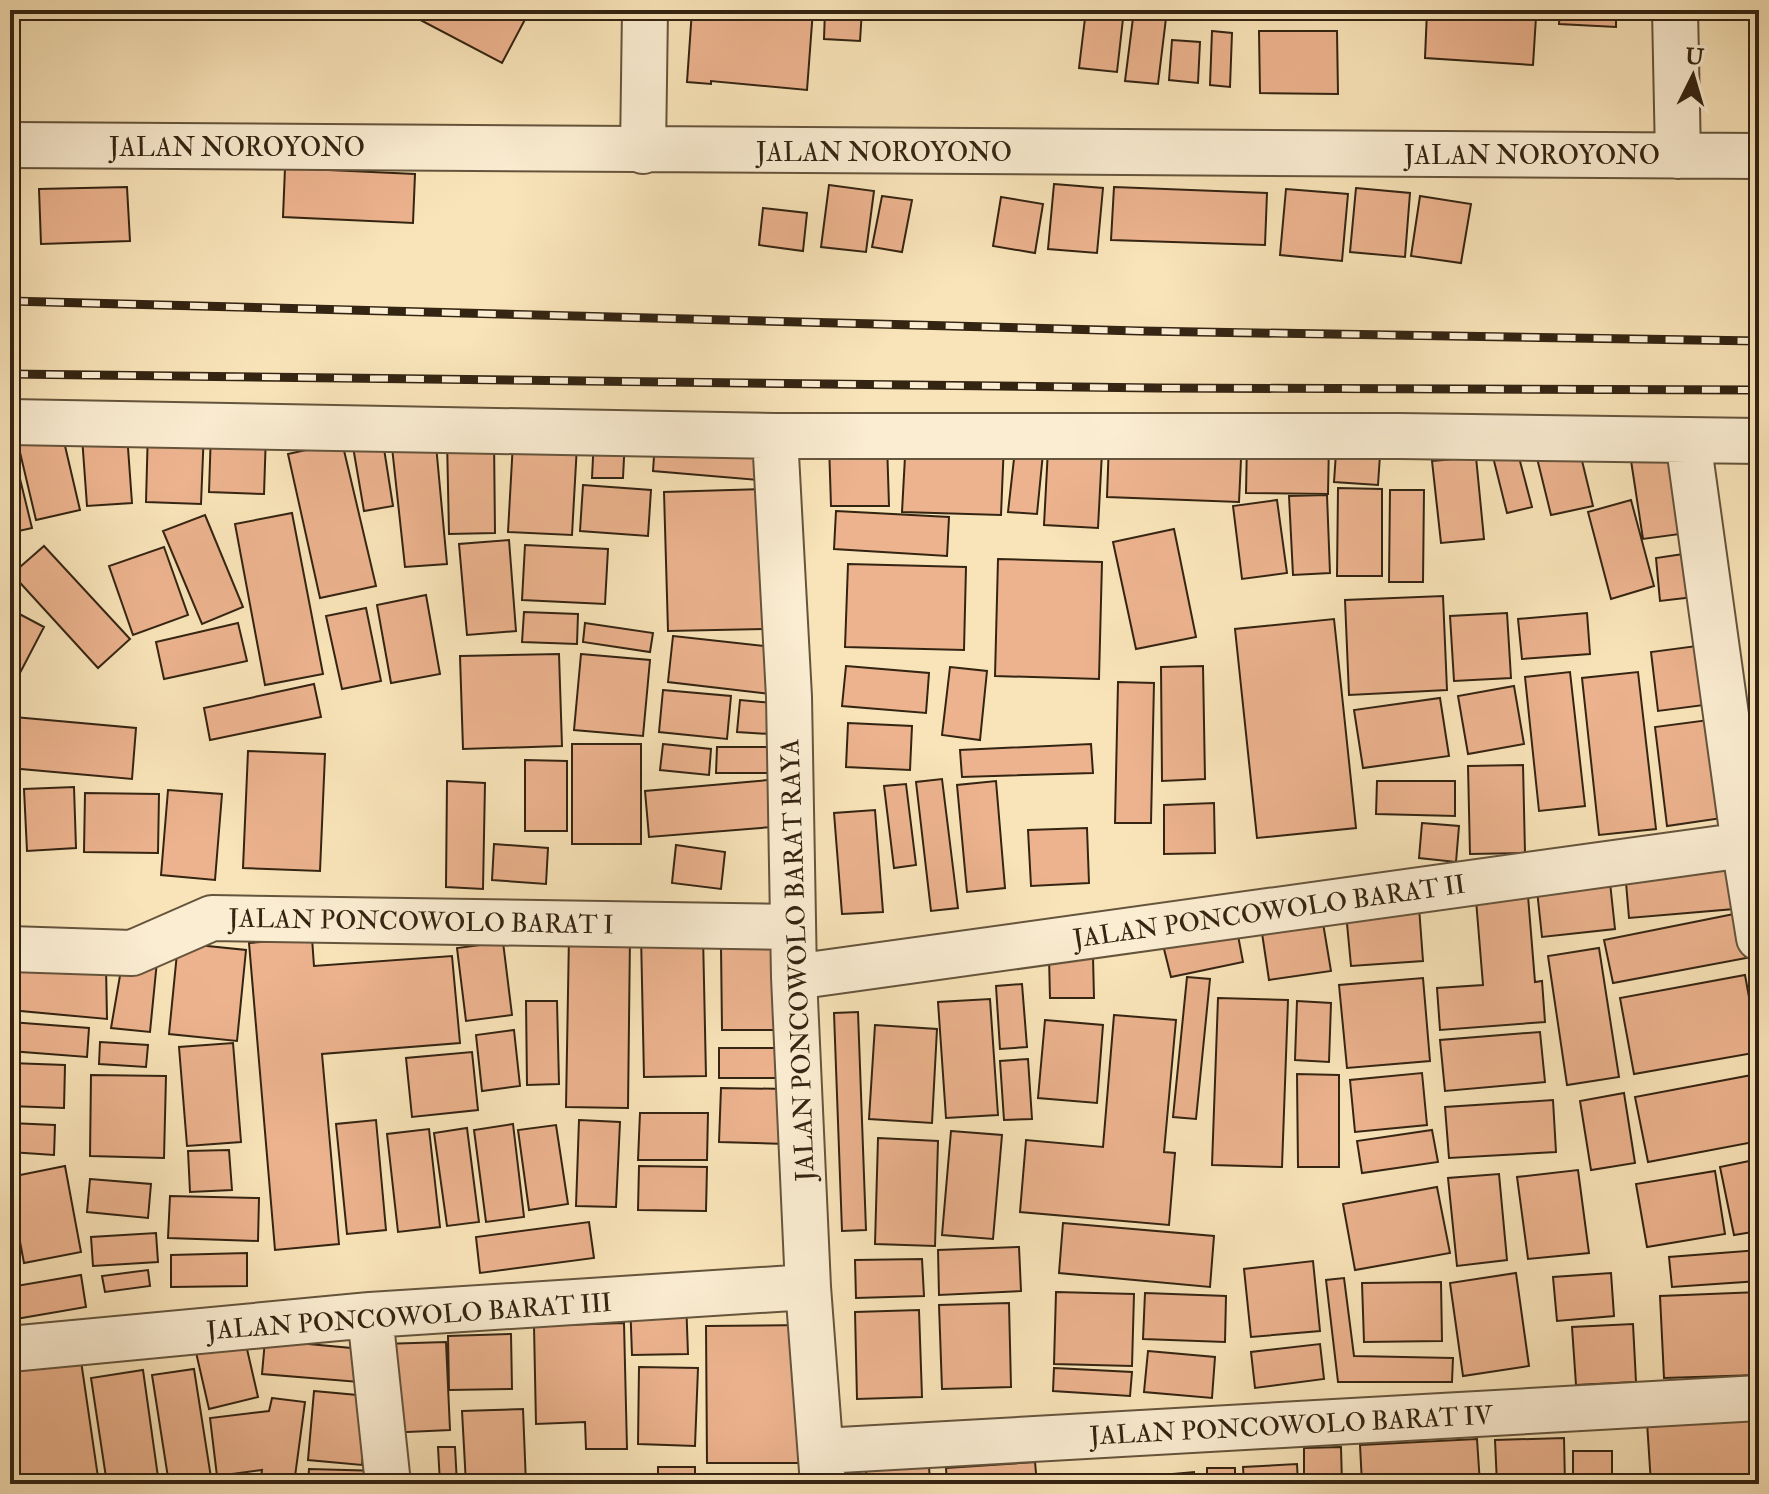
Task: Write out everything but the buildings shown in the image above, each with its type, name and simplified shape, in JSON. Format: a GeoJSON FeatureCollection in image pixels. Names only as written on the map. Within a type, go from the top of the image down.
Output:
{"type":"FeatureCollection","features":[{"type":"Feature","properties":{"kind":"street"},"geometry":{"type":"LineString","coordinates":[[643,151],[645,10]]}},
{"type":"Feature","properties":{"kind":"street"},"geometry":{"type":"LineString","coordinates":[[1675,10],[1678,156]]}},
{"type":"Feature","properties":{"kind":"street","name":"JALAN NOROYONO"},"geometry":{"type":"LineString","coordinates":[[10,145],[1759,156]]}},
{"type":"Feature","properties":{"kind":"street"},"geometry":{"type":"LineString","coordinates":[[10,422],[775,436],[1399,436],[1759,441]]}},
{"type":"Feature","properties":{"kind":"street","name":"JALAN PONCOWOLO BARAT RAYA"},"geometry":{"type":"LineString","coordinates":[[775,436],[789,697],[792,927],[808,1287],[823,1467]]}},
{"type":"Feature","properties":{"kind":"street"},"geometry":{"type":"LineString","coordinates":[[1688,440],[1759,938]]}},
{"type":"Feature","properties":{"kind":"street","name":"JALAN PONCOWOLO BARAT II"},"geometry":{"type":"LineString","coordinates":[[794,977],[1744,845]]}},
{"type":"Feature","properties":{"kind":"street","name":"JALAN PONCOWOLO BARAT I"},"geometry":{"type":"LineString","coordinates":[[10,949],[132,953],[212,918],[792,927]]}},
{"type":"Feature","properties":{"kind":"street","name":"JALAN PONCOWOLO BARAT III"},"geometry":{"type":"LineString","coordinates":[[10,1349],[370,1315],[808,1287]]}},
{"type":"Feature","properties":{"kind":"street"},"geometry":{"type":"LineString","coordinates":[[370,1315],[388,1484]]}},
{"type":"Feature","properties":{"kind":"street","name":"JALAN PONCOWOLO BARAT IV"},"geometry":{"type":"LineString","coordinates":[[823,1467],[1759,1398]]}},
{"type":"Feature","properties":{"kind":"railway"},"geometry":{"type":"LineString","coordinates":[[10,301],[1140,331],[1759,341]]}},
{"type":"Feature","properties":{"kind":"railway"},"geometry":{"type":"LineString","coordinates":[[10,374],[1158,388],[1759,390]]}}]}
